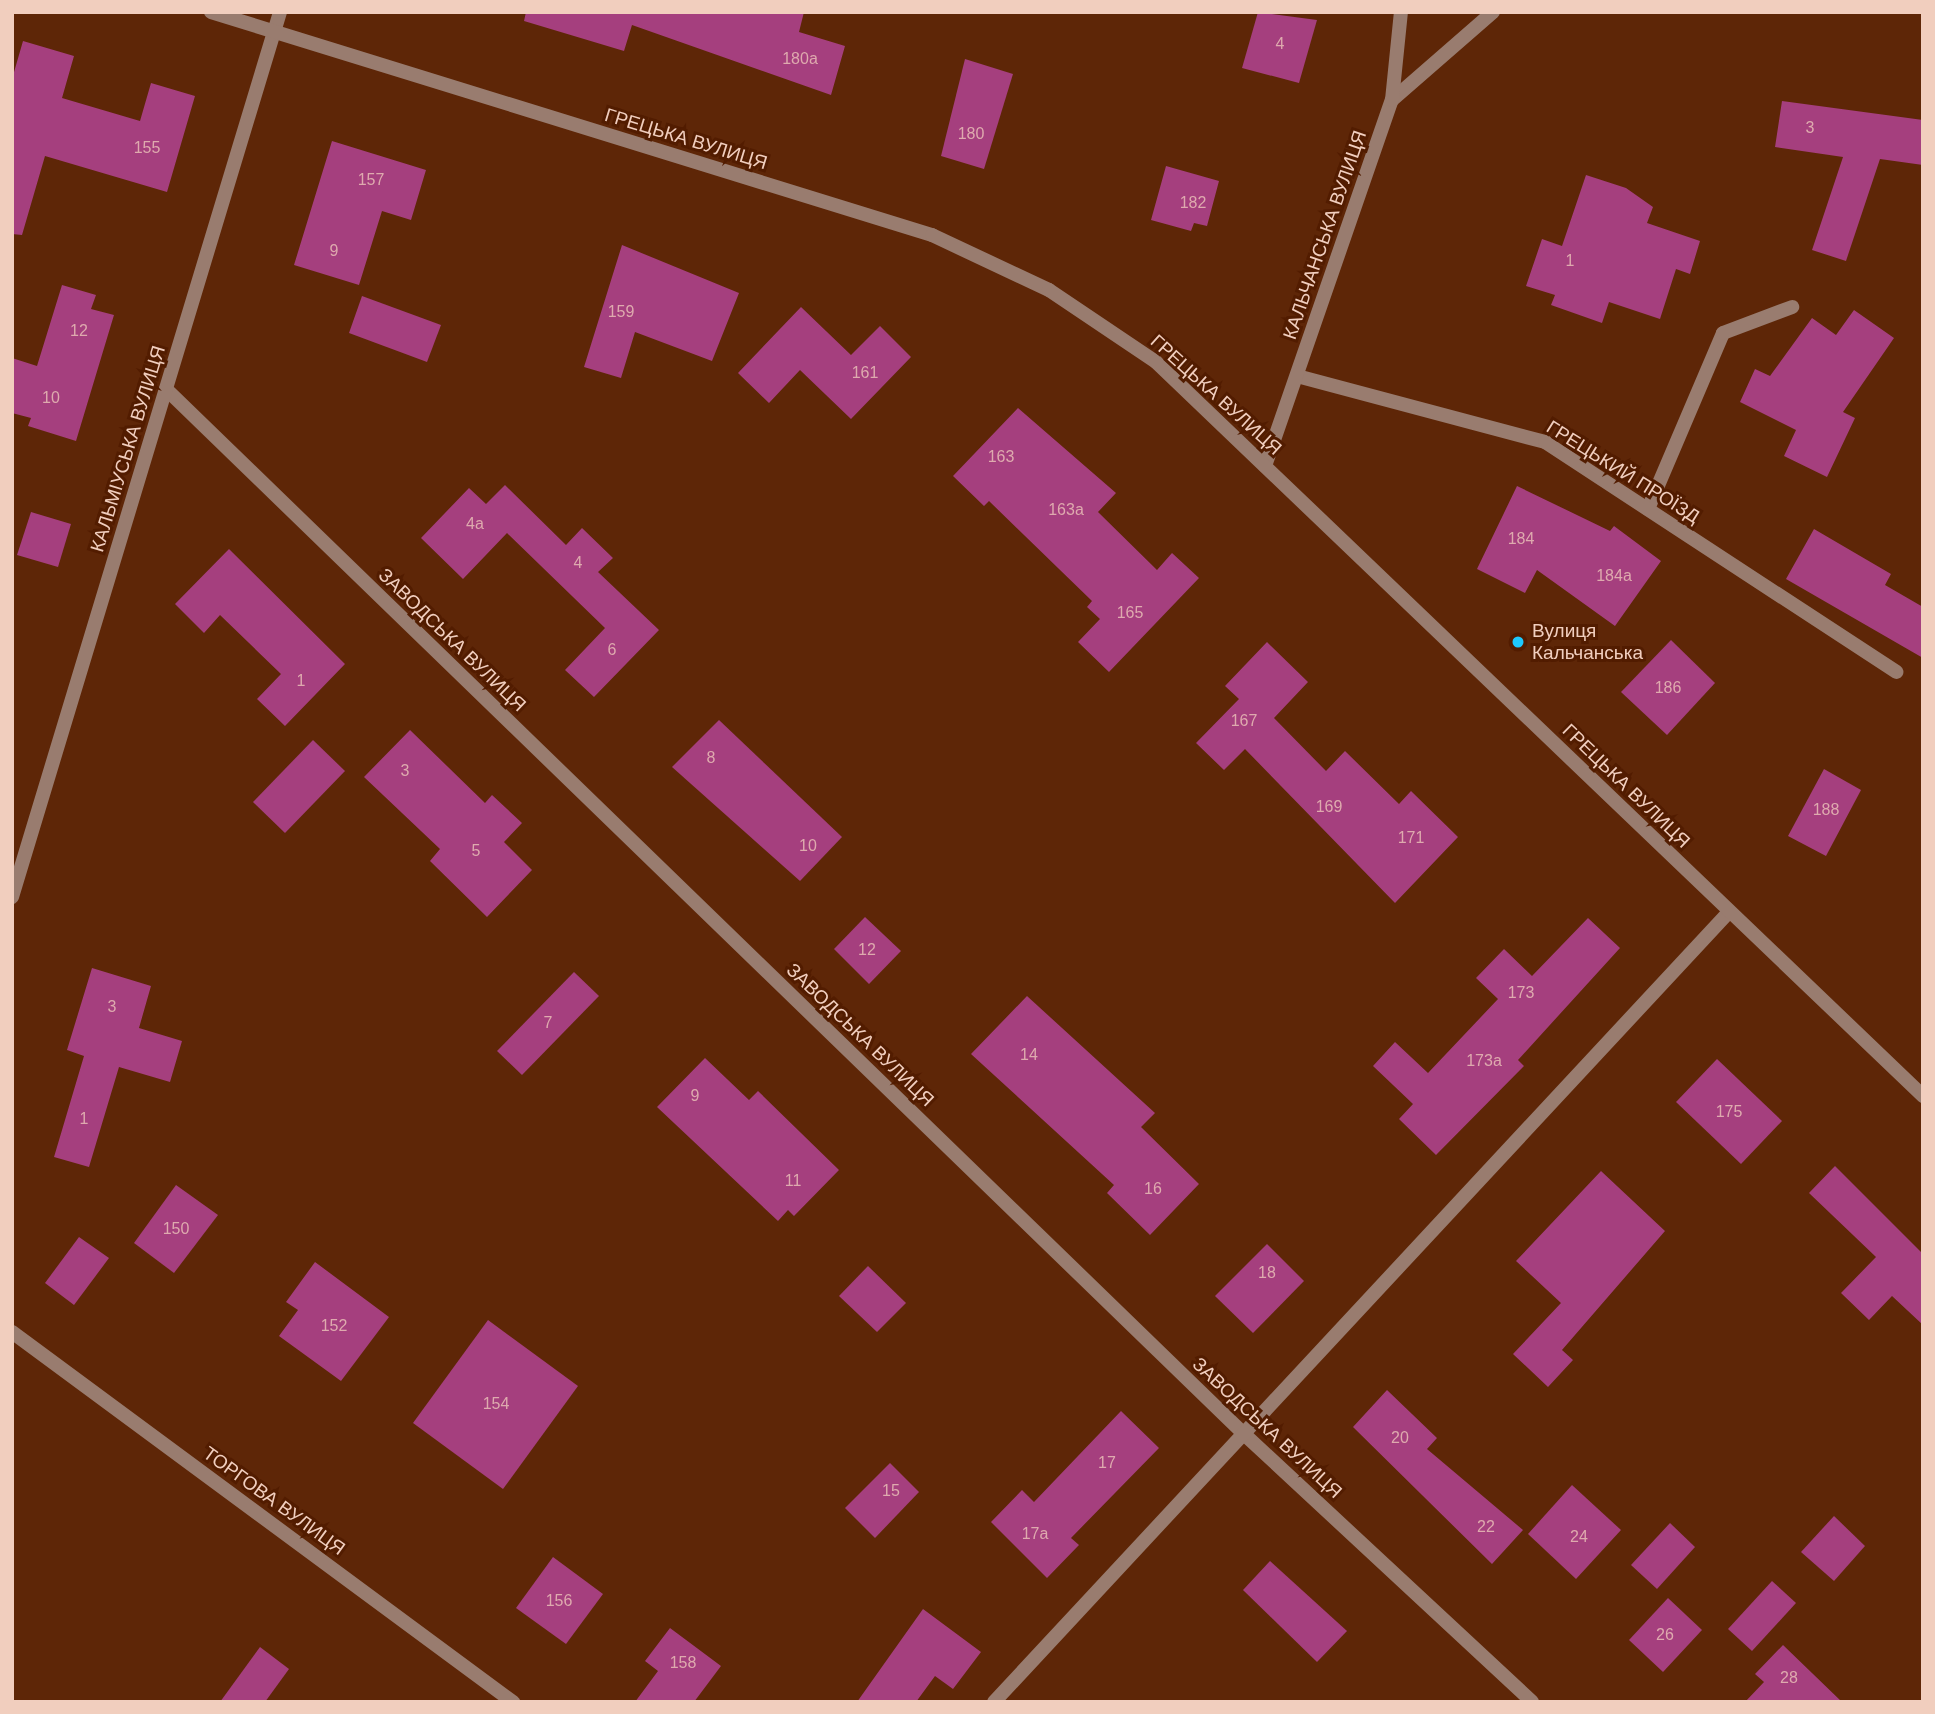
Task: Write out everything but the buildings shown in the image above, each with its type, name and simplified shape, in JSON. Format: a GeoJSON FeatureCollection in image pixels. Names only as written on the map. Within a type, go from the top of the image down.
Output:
{"type":"FeatureCollection","features":[{"type":"Feature","properties":{"kind":"street","name":"ГРЕЦЬКА ВУЛИЦЯ"},"geometry":{"type":"LineString","coordinates":[[211,12],[932,235],[1049,289],[1156,362],[1923,1096]]}},
{"type":"Feature","properties":{"kind":"street","name":"КАЛЬМІУСЬКА ВУЛИЦЯ"},"geometry":{"type":"LineString","coordinates":[[12,897],[280,12]]}},
{"type":"Feature","properties":{"kind":"street","name":"КАЛЬЧАНСЬКА ВУЛИЦЯ"},"geometry":{"type":"LineString","coordinates":[[1265,466],[1392,100],[1401,12]]}},
{"type":"Feature","properties":{"kind":"street"},"geometry":{"type":"LineString","coordinates":[[1392,100],[1493,12]]}},
{"type":"Feature","properties":{"kind":"street"},"geometry":{"type":"LineString","coordinates":[[1648,509],[1723,333],[1791,307]]}},
{"type":"Feature","properties":{"kind":"street","name":"ГРЕЦЬКИЙ ПРОЇЗД"},"geometry":{"type":"LineString","coordinates":[[1297,376],[1512,428],[1545,442],[1897,672]]}},
{"type":"Feature","properties":{"kind":"street","name":"ЗАВОДСЬКА ВУЛИЦЯ"},"geometry":{"type":"LineString","coordinates":[[166,389],[1244,1434],[1532,1702]]}},
{"type":"Feature","properties":{"kind":"street"},"geometry":{"type":"LineString","coordinates":[[994,1702],[1730,912]]}},
{"type":"Feature","properties":{"kind":"street","name":"ТОРГОВА ВУЛИЦЯ"},"geometry":{"type":"LineString","coordinates":[[12,1332],[513,1702]]}},
{"type":"Feature","properties":{"kind":"place","name":"Вулиця Кальчанська"},"geometry":{"type":"Point","coordinates":[1518,642]}}]}
